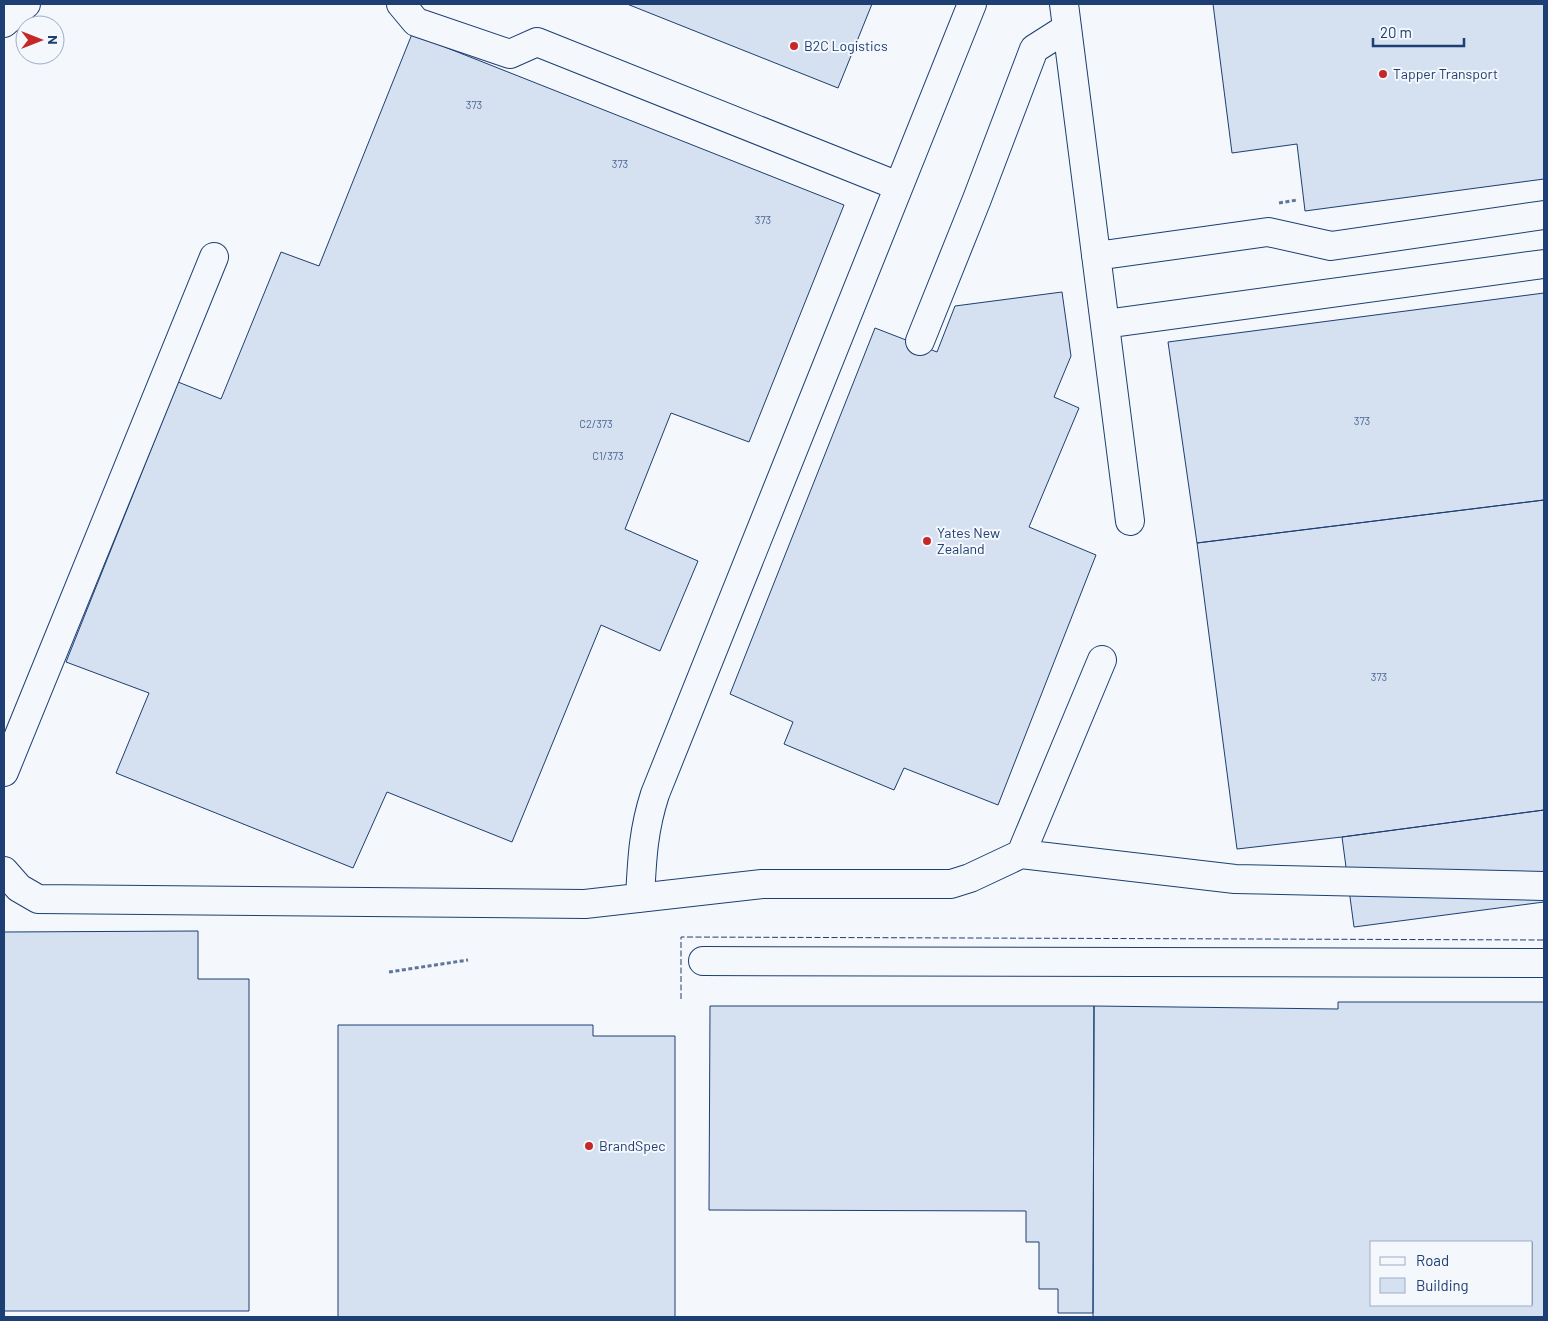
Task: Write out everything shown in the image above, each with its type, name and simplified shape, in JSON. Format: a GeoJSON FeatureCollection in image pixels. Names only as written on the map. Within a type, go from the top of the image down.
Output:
{"type":"FeatureCollection","features":[{"type":"Feature","properties":{"kind":"lane"},"geometry":{"type":"LineString","coordinates":[[4,23],[26,4]]}},
{"type":"Feature","properties":{"kind":"lane"},"geometry":{"type":"LineString","coordinates":[[401,4],[416,22],[510,54],[537,42],[898,186]]}},
{"type":"Feature","properties":{"kind":"lane"},"geometry":{"type":"LineString","coordinates":[[640,898],[643,840],[647,818],[655,794],[972,4]]}},
{"type":"Feature","properties":{"kind":"lane"},"geometry":{"type":"LineString","coordinates":[[1065,16],[1130,521]]}},
{"type":"Feature","properties":{"kind":"lane"},"geometry":{"type":"LineString","coordinates":[[920,341],[1034,49],[1065,16]]}},
{"type":"Feature","properties":{"kind":"lane"},"geometry":{"type":"LineString","coordinates":[[1096,256],[1268,232],[1331,246],[1544,215]]}},
{"type":"Feature","properties":{"kind":"lane"},"geometry":{"type":"LineString","coordinates":[[4,772],[214,256]]}},
{"type":"Feature","properties":{"kind":"lane"},"geometry":{"type":"LineString","coordinates":[[1104,324],[1544,264]]}},
{"type":"Feature","properties":{"kind":"lane"},"geometry":{"type":"LineString","coordinates":[[1021,854],[1102,660]]}},
{"type":"Feature","properties":{"kind":"lane"},"geometry":{"type":"LineString","coordinates":[[4,870],[19,888],[38,899],[585,904],[762,884],[951,884],[970,878],[1021,854],[1235,879],[1544,886]]}},
{"type":"Feature","properties":{"kind":"lane"},"geometry":{"type":"LineString","coordinates":[[703,960],[1544,963]]}},
{"type":"Feature","properties":{"kind":"path"},"geometry":{"type":"LineString","coordinates":[[389,972],[468,960]]}},
{"type":"Feature","properties":{"kind":"building","name":"B2C Logistics"},"geometry":{"type":"Polygon","coordinates":[[[627,4],[872,4],[838,88],[627,4]]]}},
{"type":"Feature","properties":{"kind":"building","name":"Tapper Transport"},"geometry":{"type":"Polygon","coordinates":[[[1213,4],[1544,4],[1544,179],[1305,211],[1297,144],[1232,153],[1213,4]]]}},
{"type":"Feature","properties":{"kind":"building"},"geometry":{"type":"Polygon","coordinates":[[[412,34],[844,205],[749,442],[671,413],[625,529],[698,561],[660,651],[601,625],[512,842],[387,792],[353,868],[116,773],[149,693],[66,662],[178,382],[221,399],[281,252],[319,266],[412,34]]]}},
{"type":"Feature","properties":{"kind":"building","name":"Yates New Zealand"},"geometry":{"type":"Polygon","coordinates":[[[1062,292],[1071,356],[1054,397],[1079,408],[1029,527],[1096,555],[998,805],[904,768],[894,790],[784,744],[793,722],[730,694],[875,328],[937,352],[955,306],[1062,292]]]}},
{"type":"Feature","properties":{"kind":"building"},"geometry":{"type":"Polygon","coordinates":[[[1544,293],[1544,500],[1197,543],[1168,342],[1544,293]]]}},
{"type":"Feature","properties":{"kind":"building"},"geometry":{"type":"Polygon","coordinates":[[[1544,500],[1544,810],[1237,849],[1197,543],[1544,500]]]}},
{"type":"Feature","properties":{"kind":"building"},"geometry":{"type":"Polygon","coordinates":[[[1544,810],[1544,902],[1354,927],[1342,837],[1544,810]]]}},
{"type":"Feature","properties":{"kind":"building"},"geometry":{"type":"Polygon","coordinates":[[[198,931],[198,979],[249,979],[249,1311],[4,1311],[4,932],[198,931]]]}},
{"type":"Feature","properties":{"kind":"building"},"geometry":{"type":"Polygon","coordinates":[[[1338,1002],[1544,1002],[1544,1317],[1093,1317],[1094,1006],[1338,1009],[1338,1002]]]}},
{"type":"Feature","properties":{"kind":"building"},"geometry":{"type":"Polygon","coordinates":[[[710,1006],[1094,1006],[1093,1313],[1058,1313],[1058,1289],[1039,1289],[1039,1242],[1026,1242],[1026,1211],[709,1210],[710,1006]]]}},
{"type":"Feature","properties":{"kind":"building"},"geometry":{"type":"Polygon","coordinates":[[[338,1025],[593,1025],[593,1036],[675,1036],[675,1317],[338,1317],[338,1025]]]}},
{"type":"Feature","properties":{"kind":"fence"},"geometry":{"type":"LineString","coordinates":[[681,999],[681,937],[1544,940]]}},
{"type":"Feature","properties":{"kind":"place","name":"B2C Logistics"},"geometry":{"type":"Point","coordinates":[794,46]}},
{"type":"Feature","properties":{"kind":"place","name":"Tapper Transport"},"geometry":{"type":"Point","coordinates":[1383,74]}},
{"type":"Feature","properties":{"kind":"place","name":"Yates New Zealand"},"geometry":{"type":"Point","coordinates":[927,541]}},
{"type":"Feature","properties":{"kind":"place","name":"BrandSpec"},"geometry":{"type":"Point","coordinates":[589,1146]}}]}
